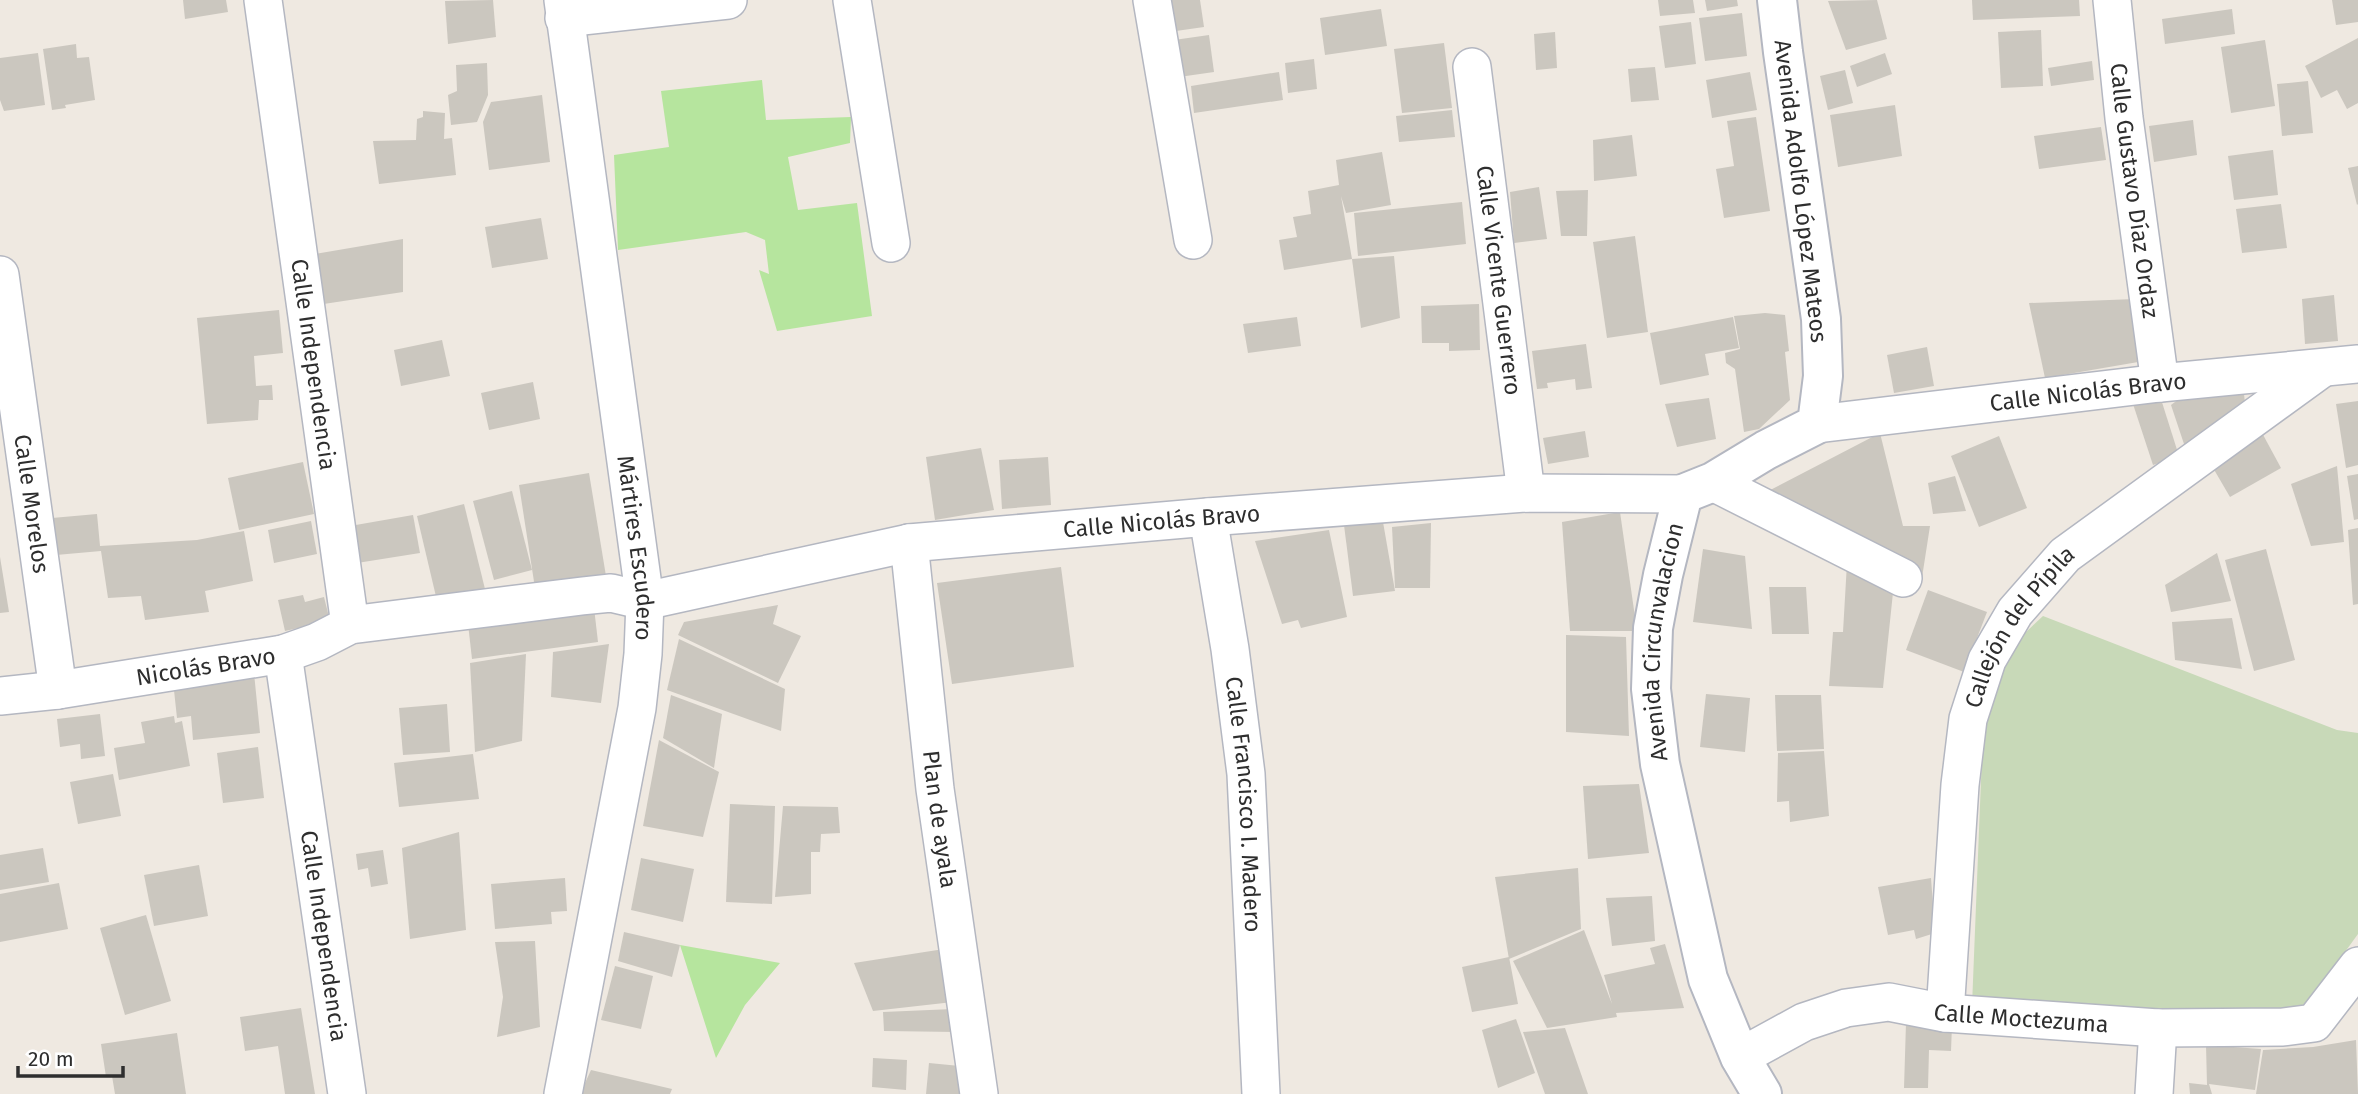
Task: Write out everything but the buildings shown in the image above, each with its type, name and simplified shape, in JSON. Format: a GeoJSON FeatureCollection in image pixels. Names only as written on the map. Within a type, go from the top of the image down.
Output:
{"type":"FeatureCollection","features":[{"type":"Feature","properties":{"kind":"street","name":"Calle Independencia"},"geometry":{"type":"LineString","coordinates":[[262,0],[351,625]]}},
{"type":"Feature","properties":{"kind":"street"},"geometry":{"type":"LineString","coordinates":[[564,9],[728,0]]}},
{"type":"Feature","properties":{"kind":"street"},"geometry":{"type":"LineString","coordinates":[[852,0],[891,243]]}},
{"type":"Feature","properties":{"kind":"street"},"geometry":{"type":"LineString","coordinates":[[1152,0],[1193,240]]}},
{"type":"Feature","properties":{"kind":"street","name":"Avenida Adolfo López Mateos"},"geometry":{"type":"LineString","coordinates":[[1777,0],[1821,319],[1823,376],[1817,424]]}},
{"type":"Feature","properties":{"kind":"street","name":"Calle Gustavo Díaz Ordaz"},"geometry":{"type":"LineString","coordinates":[[2112,0],[2124,118],[2160,383]]}},
{"type":"Feature","properties":{"kind":"street","name":"Mártires Escudero"},"geometry":{"type":"LineString","coordinates":[[563,1094],[637,708],[645,601],[564,9]]}},
{"type":"Feature","properties":{"kind":"street","name":"Calle Vicente Guerrero"},"geometry":{"type":"LineString","coordinates":[[1472,67],[1526,493]]}},
{"type":"Feature","properties":{"kind":"street","name":"Calle Morelos"},"geometry":{"type":"LineString","coordinates":[[0,275],[58,690]]}},
{"type":"Feature","properties":{"kind":"street","name":"Calle Nicolás Bravo"},"geometry":{"type":"LineString","coordinates":[[1817,424],[2160,383],[2358,364]]}},
{"type":"Feature","properties":{"kind":"street","name":"Callejón del Pípila"},"geometry":{"type":"LineString","coordinates":[[1945,1013],[1960,785],[1969,719],[1987,660],[2015,612],[2065,555],[2320,369]]}},
{"type":"Feature","properties":{"kind":"street"},"geometry":{"type":"LineString","coordinates":[[1698,488],[1817,424]]}},
{"type":"Feature","properties":{"kind":"street"},"geometry":{"type":"LineString","coordinates":[[1698,488],[1903,578]]}},
{"type":"Feature","properties":{"kind":"street","name":"Calle Nicolás Bravo"},"geometry":{"type":"LineString","coordinates":[[645,601],[909,543],[1526,493],[1698,488]]}},
{"type":"Feature","properties":{"kind":"street","name":"Avenida Circunvalacion"},"geometry":{"type":"LineString","coordinates":[[1698,488],[1663,575],[1653,628],[1651,689],[1660,764],[1708,979],[1740,1057],[1762,1094]]}},
{"type":"Feature","properties":{"kind":"street","name":"Calle Francisco I. Madero"},"geometry":{"type":"LineString","coordinates":[[1208,517],[1230,649],[1245,774],[1261,1094]]}},
{"type":"Feature","properties":{"kind":"street","name":"Plan de ayala"},"geometry":{"type":"LineString","coordinates":[[909,543],[935,789],[979,1094]]}},
{"type":"Feature","properties":{"kind":"street","name":"Nicolás Bravo"},"geometry":{"type":"LineString","coordinates":[[0,696],[58,690],[283,654],[317,642],[351,625],[611,593],[645,601]]}},
{"type":"Feature","properties":{"kind":"street","name":"Calle Independencia"},"geometry":{"type":"LineString","coordinates":[[283,654],[347,1094]]}},
{"type":"Feature","properties":{"kind":"street","name":"Calle Moctezuma"},"geometry":{"type":"LineString","coordinates":[[1740,1057],[1804,1022],[1846,1008],[1889,1002],[1945,1013],[2158,1028],[2283,1027],[2314,1023],[2358,966]]}},
{"type":"Feature","properties":{"kind":"street"},"geometry":{"type":"LineString","coordinates":[[2154,1094],[2158,1028]]}},
{"type":"Feature","properties":{"kind":"green space"},"geometry":{"type":"Polygon","coordinates":[[[762,80],[766,120],[851,117],[850,143],[788,157],[798,210],[857,203],[872,316],[777,331],[759,270],[769,274],[765,240],[746,232],[618,250],[614,155],[669,147],[661,91],[762,80]]]}},
{"type":"Feature","properties":{"kind":"green space"},"geometry":{"type":"Polygon","coordinates":[[[2043,616],[2337,730],[2358,733],[2358,934],[2302,1011],[2154,1019],[1972,1006],[1983,730],[2010,647],[2043,616]]]}},
{"type":"Feature","properties":{"kind":"green space"},"geometry":{"type":"Polygon","coordinates":[[[680,945],[780,963],[745,1005],[716,1058],[680,945]]]}}]}
